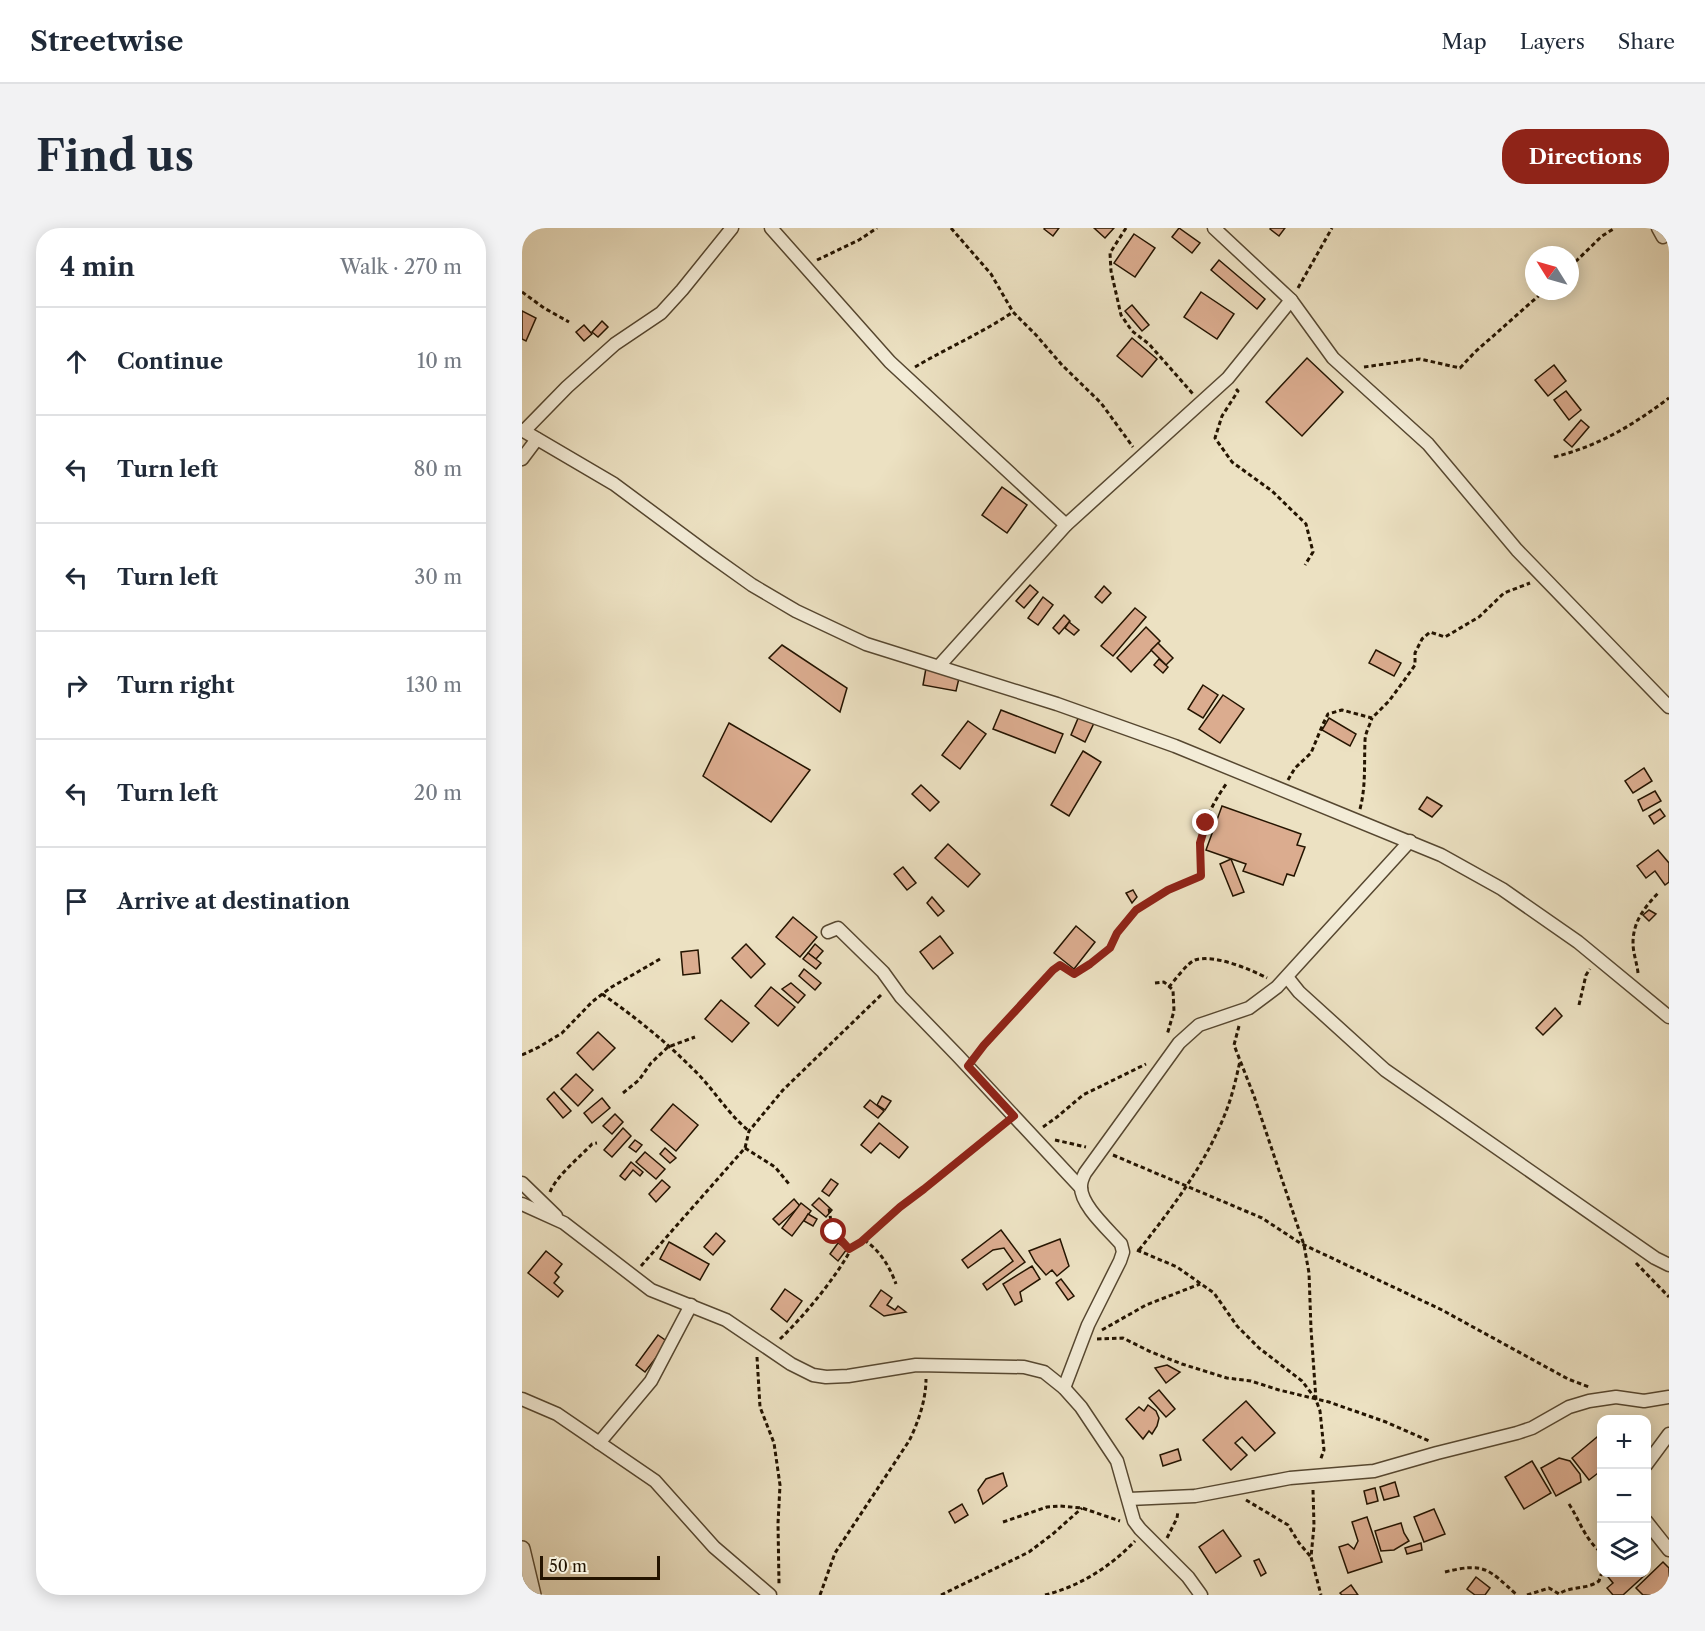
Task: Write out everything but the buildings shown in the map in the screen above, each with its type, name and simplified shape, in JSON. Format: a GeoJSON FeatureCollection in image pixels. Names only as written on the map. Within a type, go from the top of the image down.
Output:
{"type":"FeatureCollection","features":[{"type":"Feature","properties":{"kind":"street"},"geometry":{"type":"LineString","coordinates":[[732,228],[661,313],[615,344],[523,430],[614,484],[743,579],[796,610],[866,644],[1057,704],[1175,746],[1441,855],[1502,889],[1578,942],[1669,1017]]}},
{"type":"Feature","properties":{"kind":"street"},"geometry":{"type":"LineString","coordinates":[[771,228],[890,362],[1066,525]]}},
{"type":"Feature","properties":{"kind":"street"},"geometry":{"type":"LineString","coordinates":[[1214,228],[1291,300],[1333,358],[1428,444],[1517,550],[1669,707]]}},
{"type":"Feature","properties":{"kind":"street"},"geometry":{"type":"LineString","coordinates":[[939,666],[1066,525],[1228,378],[1291,300]]}},
{"type":"Feature","properties":{"kind":"street"},"geometry":{"type":"LineString","coordinates":[[522,459],[537,439]]}},
{"type":"Feature","properties":{"kind":"street"},"geometry":{"type":"LineString","coordinates":[[1081,1188],[1085,1173],[1179,1043],[1199,1025],[1249,1008],[1278,987],[1410,841]]}},
{"type":"Feature","properties":{"kind":"street"},"geometry":{"type":"LineString","coordinates":[[828,932],[838,928],[883,972],[901,997],[1081,1188],[1087,1205],[1121,1244],[1123,1252],[1120,1261],[1064,1388]]}},
{"type":"Feature","properties":{"kind":"street"},"geometry":{"type":"LineString","coordinates":[[1285,979],[1385,1070],[1654,1258],[1669,1265]]}},
{"type":"Feature","properties":{"kind":"street"},"geometry":{"type":"LineString","coordinates":[[522,1183],[564,1222],[651,1290],[726,1320],[791,1364],[813,1374],[826,1377],[848,1376],[916,1365],[1024,1367],[1044,1372],[1064,1388],[1081,1407],[1117,1461],[1134,1521],[1141,1531],[1188,1577],[1201,1595]]}},
{"type":"Feature","properties":{"kind":"street"},"geometry":{"type":"LineString","coordinates":[[522,1203],[564,1222]]}},
{"type":"Feature","properties":{"kind":"street"},"geometry":{"type":"LineString","coordinates":[[599,1443],[651,1381],[691,1305]]}},
{"type":"Feature","properties":{"kind":"street"},"geometry":{"type":"LineString","coordinates":[[1129,1499],[1195,1496],[1290,1478],[1374,1471],[1517,1433],[1532,1428],[1569,1407],[1589,1401],[1616,1397],[1644,1401],[1669,1397]]}},
{"type":"Feature","properties":{"kind":"street"},"geometry":{"type":"LineString","coordinates":[[522,1399],[558,1414],[655,1481],[714,1547],[770,1595]]}},
{"type":"Feature","properties":{"kind":"street"},"geometry":{"type":"LineString","coordinates":[[1651,1459],[1669,1434]]}},
{"type":"Feature","properties":{"kind":"street"},"geometry":{"type":"LineString","coordinates":[[1649,1523],[1669,1550]]}},
{"type":"Feature","properties":{"kind":"street"},"geometry":{"type":"LineString","coordinates":[[522,1549],[533,1595]]}},
{"type":"Feature","properties":{"kind":"path"},"geometry":{"type":"LineString","coordinates":[[804,266],[859,240],[877,228]]}},
{"type":"Feature","properties":{"kind":"path"},"geometry":{"type":"LineString","coordinates":[[951,228],[991,274],[1013,312],[1101,403],[1140,457]]}},
{"type":"Feature","properties":{"kind":"path"},"geometry":{"type":"LineString","coordinates":[[1126,228],[1110,253],[1111,271],[1121,315],[1132,331],[1149,344],[1201,401]]}},
{"type":"Feature","properties":{"kind":"path"},"geometry":{"type":"LineString","coordinates":[[1291,300],[1332,228]]}},
{"type":"Feature","properties":{"kind":"path"},"geometry":{"type":"LineString","coordinates":[[1579,258],[1602,236],[1615,228]]}},
{"type":"Feature","properties":{"kind":"path"},"geometry":{"type":"LineString","coordinates":[[522,292],[569,322]]}},
{"type":"Feature","properties":{"kind":"path"},"geometry":{"type":"LineString","coordinates":[[1346,369],[1420,360],[1460,368],[1534,300]]}},
{"type":"Feature","properties":{"kind":"path"},"geometry":{"type":"LineString","coordinates":[[903,374],[1013,312]]}},
{"type":"Feature","properties":{"kind":"path"},"geometry":{"type":"LineString","coordinates":[[1228,378],[1238,391],[1222,416],[1215,438],[1232,462],[1272,491],[1306,524],[1313,552],[1305,565]]}},
{"type":"Feature","properties":{"kind":"path"},"geometry":{"type":"LineString","coordinates":[[1554,457],[1593,446],[1669,398]]}},
{"type":"Feature","properties":{"kind":"path"},"geometry":{"type":"LineString","coordinates":[[1357,819],[1365,775],[1365,738],[1372,717],[1389,701],[1415,665],[1415,653],[1422,639],[1430,632],[1446,637],[1479,617],[1504,593],[1526,584],[1539,582],[1544,578]]}},
{"type":"Feature","properties":{"kind":"path"},"geometry":{"type":"LineString","coordinates":[[1283,789],[1295,768],[1311,753],[1328,714],[1341,710],[1372,717]]}},
{"type":"Feature","properties":{"kind":"path"},"geometry":{"type":"LineString","coordinates":[[968,1066],[984,1045],[1053,970],[1060,965],[1074,974],[1090,964],[1110,948],[1117,933],[1136,910],[1168,890],[1201,876],[1200,843],[1206,823],[1219,794],[1236,770]]}},
{"type":"Feature","properties":{"kind":"path"},"geometry":{"type":"LineString","coordinates":[[1639,993],[1638,970],[1633,945],[1636,924],[1644,908],[1659,892]]}},
{"type":"Feature","properties":{"kind":"path"},"geometry":{"type":"LineString","coordinates":[[1579,1005],[1586,975],[1596,957]]}},
{"type":"Feature","properties":{"kind":"path"},"geometry":{"type":"LineString","coordinates":[[1169,987],[1193,961],[1206,958],[1249,969],[1269,979],[1285,979]]}},
{"type":"Feature","properties":{"kind":"path"},"geometry":{"type":"LineString","coordinates":[[522,1054],[562,1033],[602,994],[660,959]]}},
{"type":"Feature","properties":{"kind":"path"},"geometry":{"type":"LineString","coordinates":[[1155,983],[1164,982],[1173,990],[1174,1011],[1166,1040]]}},
{"type":"Feature","properties":{"kind":"path"},"geometry":{"type":"LineString","coordinates":[[633,1277],[650,1254],[745,1148],[749,1131],[783,1090],[892,984]]}},
{"type":"Feature","properties":{"kind":"path"},"geometry":{"type":"LineString","coordinates":[[602,994],[633,1015],[694,1070],[734,1118],[749,1131]]}},
{"type":"Feature","properties":{"kind":"path"},"geometry":{"type":"LineString","coordinates":[[1243,1010],[1234,1045],[1304,1245],[1309,1273],[1316,1400],[1320,1412],[1324,1450],[1315,1475],[1311,1557],[1322,1595]]}},
{"type":"Feature","properties":{"kind":"path"},"geometry":{"type":"LineString","coordinates":[[623,1093],[639,1080],[651,1063],[668,1047],[695,1037]]}},
{"type":"Feature","properties":{"kind":"path"},"geometry":{"type":"LineString","coordinates":[[1139,1251],[1180,1196],[1206,1156],[1225,1114],[1240,1060]]}},
{"type":"Feature","properties":{"kind":"path"},"geometry":{"type":"LineString","coordinates":[[1031,1134],[1057,1118],[1083,1095],[1149,1062]]}},
{"type":"Feature","properties":{"kind":"path"},"geometry":{"type":"LineString","coordinates":[[771,1349],[799,1320],[824,1288],[849,1249],[864,1240],[900,1207],[1014,1116]]}},
{"type":"Feature","properties":{"kind":"path"},"geometry":{"type":"LineString","coordinates":[[1031,1134],[1102,1150],[1262,1218],[1304,1245],[1442,1310],[1568,1379],[1616,1397]]}},
{"type":"Feature","properties":{"kind":"path"},"geometry":{"type":"LineString","coordinates":[[544,1204],[552,1187],[592,1144],[597,1143]]}},
{"type":"Feature","properties":{"kind":"path"},"geometry":{"type":"LineString","coordinates":[[745,1148],[774,1167],[789,1184]]}},
{"type":"Feature","properties":{"kind":"path"},"geometry":{"type":"LineString","coordinates":[[829,1208],[832,1229],[849,1249]]}},
{"type":"Feature","properties":{"kind":"path"},"geometry":{"type":"LineString","coordinates":[[864,1240],[873,1245],[896,1284]]}},
{"type":"Feature","properties":{"kind":"path"},"geometry":{"type":"LineString","coordinates":[[1121,1244],[1177,1267],[1214,1293],[1237,1326],[1259,1348],[1302,1381],[1316,1400]]}},
{"type":"Feature","properties":{"kind":"path"},"geometry":{"type":"LineString","coordinates":[[1082,1343],[1146,1305],[1200,1284]]}},
{"type":"Feature","properties":{"kind":"path"},"geometry":{"type":"LineString","coordinates":[[1082,1343],[1123,1338],[1182,1364],[1227,1378],[1251,1381],[1329,1402],[1386,1422],[1450,1450]]}},
{"type":"Feature","properties":{"kind":"path"},"geometry":{"type":"LineString","coordinates":[[757,1341],[756,1366],[760,1407],[774,1443],[780,1485],[779,1584]]}},
{"type":"Feature","properties":{"kind":"path"},"geometry":{"type":"LineString","coordinates":[[820,1595],[835,1553],[909,1441],[917,1425],[926,1388],[926,1365]]}},
{"type":"Feature","properties":{"kind":"path"},"geometry":{"type":"LineString","coordinates":[[1227,1490],[1256,1504],[1288,1525],[1311,1557]]}},
{"type":"Feature","properties":{"kind":"path"},"geometry":{"type":"LineString","coordinates":[[1161,1550],[1177,1518],[1180,1497]]}},
{"type":"Feature","properties":{"kind":"path"},"geometry":{"type":"LineString","coordinates":[[1569,1504],[1592,1545],[1597,1549]]}},
{"type":"Feature","properties":{"kind":"path"},"geometry":{"type":"LineString","coordinates":[[1003,1522],[1047,1507],[1059,1506],[1082,1508],[1141,1531],[1116,1559],[1090,1577],[1067,1589],[1045,1595]]}},
{"type":"Feature","properties":{"kind":"path"},"geometry":{"type":"LineString","coordinates":[[941,1595],[1029,1552],[1082,1508]]}},
{"type":"Feature","properties":{"kind":"path"},"geometry":{"type":"LineString","coordinates":[[1445,1572],[1466,1567],[1482,1568],[1517,1595]]}},
{"type":"Feature","properties":{"kind":"path"},"geometry":{"type":"LineString","coordinates":[[1527,1595],[1549,1588],[1559,1594],[1564,1590],[1591,1586],[1599,1581],[1600,1577]]}},
{"type":"Feature","properties":{"kind":"route"},"geometry":{"type":"LineString","coordinates":[[834,1232],[849,1249],[861,1242],[900,1207],[1014,1116],[968,1066],[984,1045],[1053,970],[1060,965],[1074,974],[1090,964],[1110,948],[1117,933],[1136,910],[1168,890],[1201,876],[1200,843],[1206,823]]}}]}
